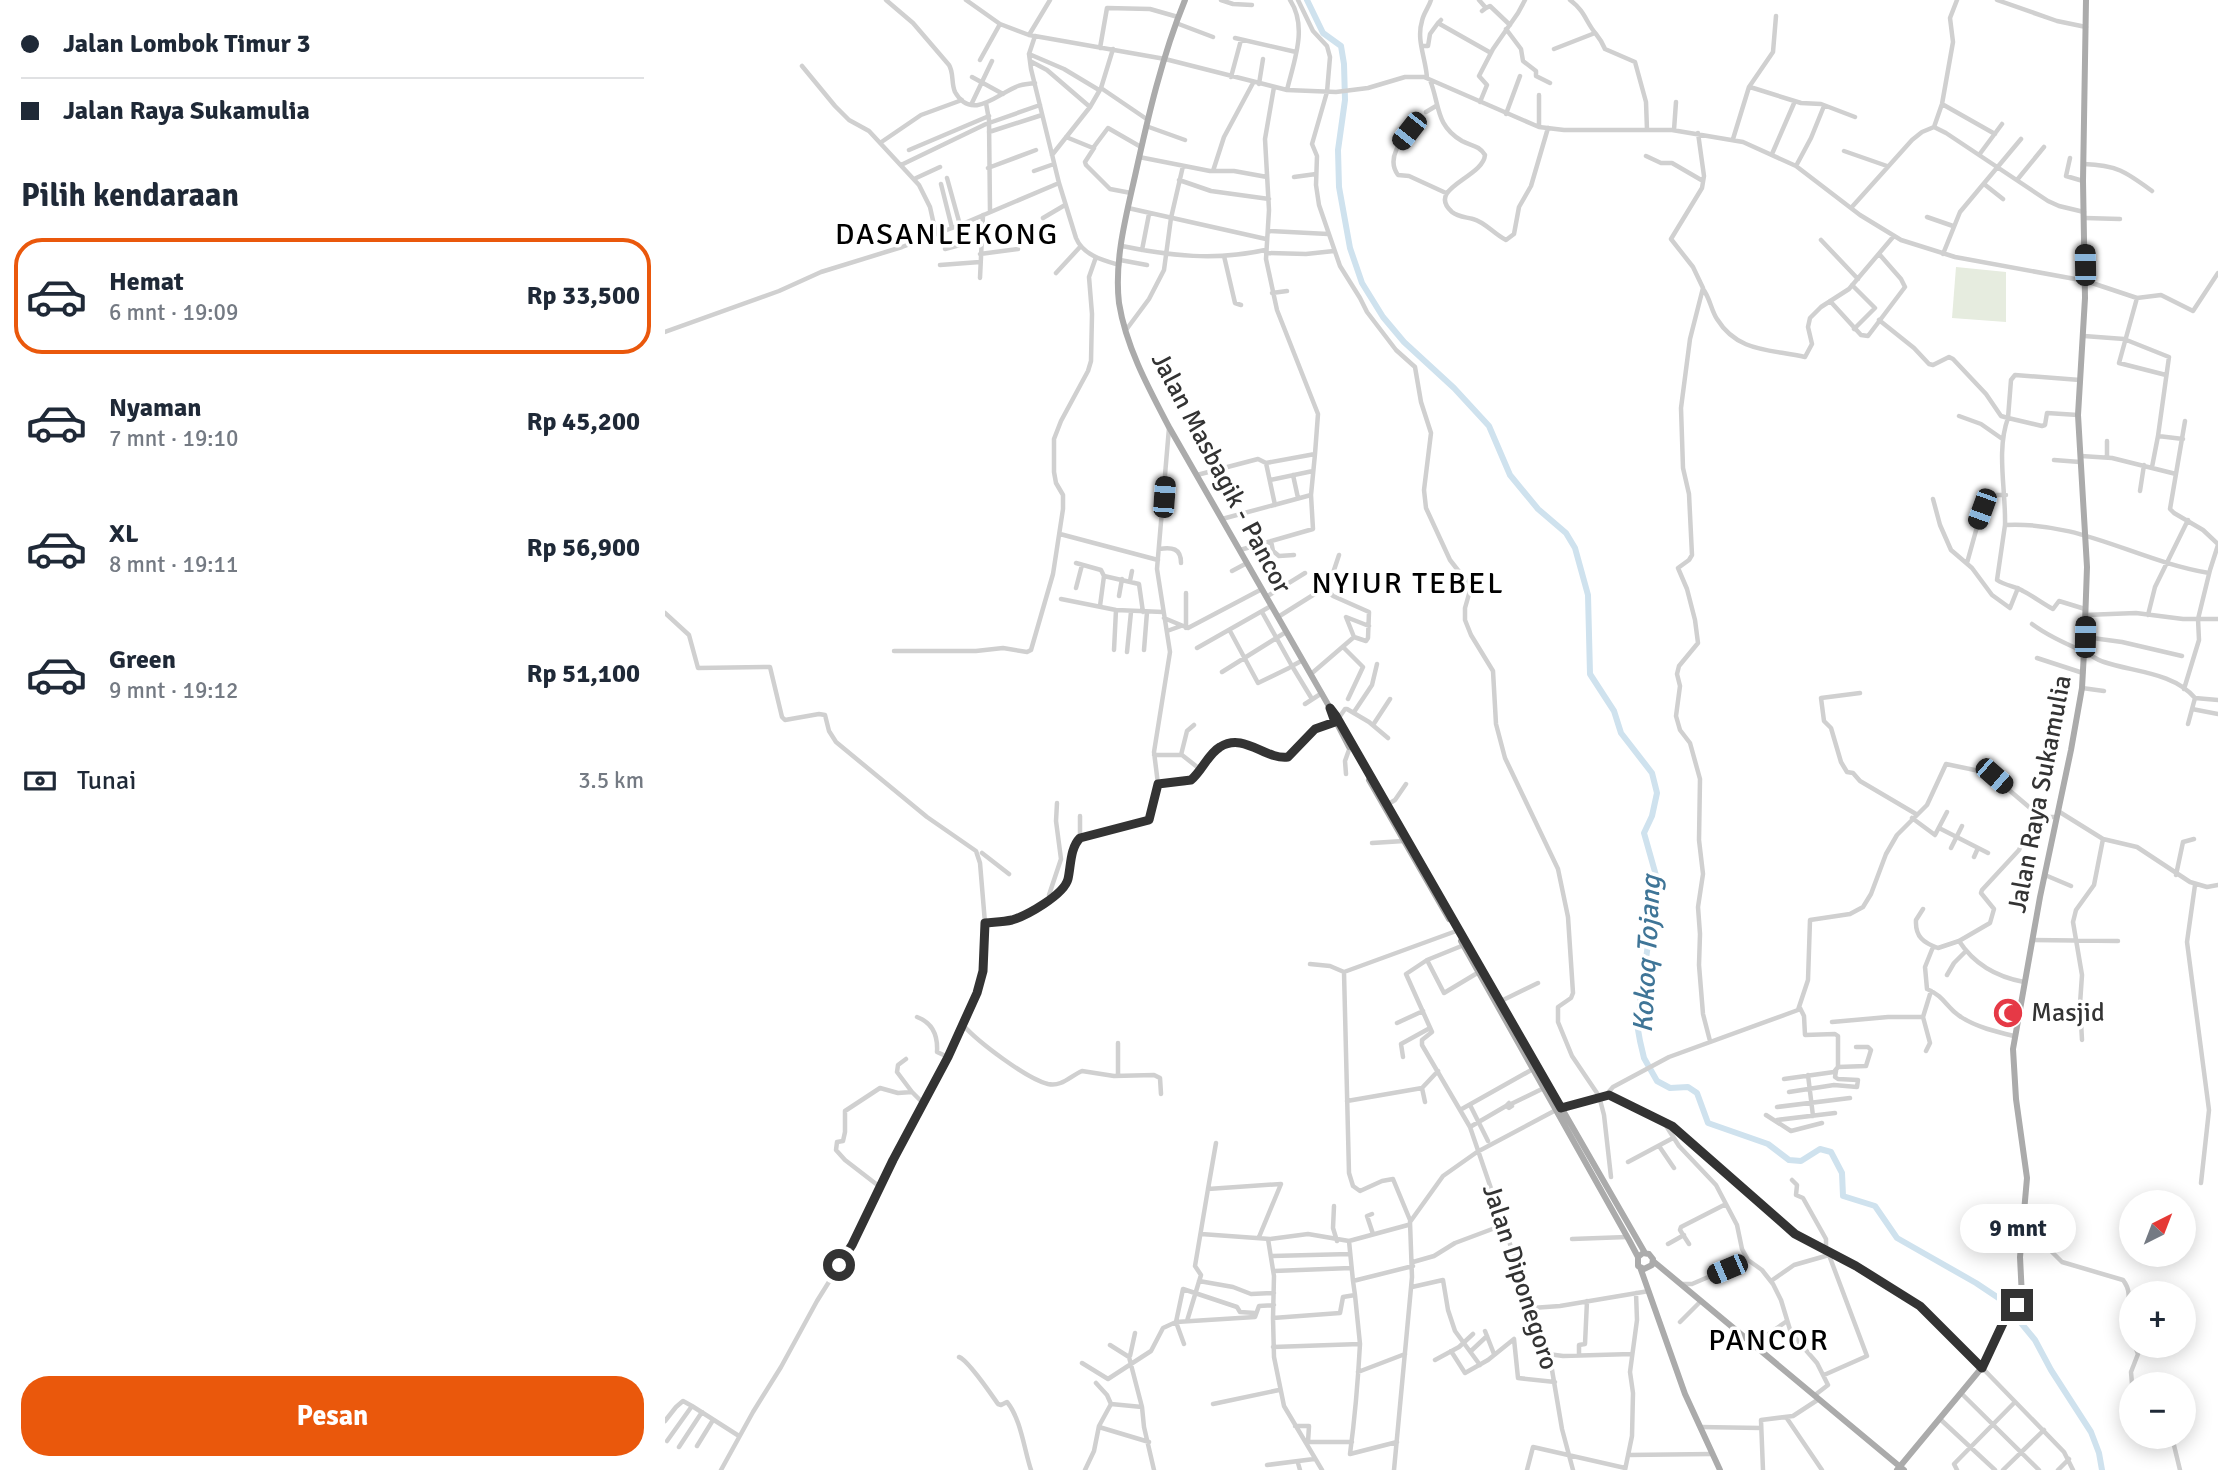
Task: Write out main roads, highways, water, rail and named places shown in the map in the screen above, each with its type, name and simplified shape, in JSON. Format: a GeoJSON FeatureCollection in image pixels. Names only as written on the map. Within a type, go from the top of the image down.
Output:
{"type":"FeatureCollection","features":[{"type":"Feature","properties":{"kind":"main road","name":"Jalan Masbagik - Pancor"},"geometry":{"type":"LineString","coordinates":[[1185,0],[1147,123],[1128,208],[1119,262],[1119,303],[1126,330],[1147,385],[1169,427],[1501,1001],[1627,1237],[1641,1255]]}},
{"type":"Feature","properties":{"kind":"main road","name":"Jalan Raya Sukamulia"},"geometry":{"type":"LineString","coordinates":[[1900,1469],[1982,1368],[2007,1315],[2022,1295],[2022,1237],[2028,1178],[2013,1071],[2014,1036],[2081,688],[2085,637],[2085,534],[2078,415],[2084,336],[2086,0]]}},
{"type":"Feature","properties":{"kind":"main road","name":"Jalan Masbagik - Pancor"},"geometry":{"type":"LineString","coordinates":[[1337,720],[1350,747],[1418,861]]}},
{"type":"Feature","properties":{"kind":"main road","name":"Jalan Masbagik - Pancor"},"geometry":{"type":"LineString","coordinates":[[1458,930],[1533,1069],[1641,1255]]}},
{"type":"Feature","properties":{"kind":"main road"},"geometry":{"type":"LineString","coordinates":[[1720,1470],[1685,1394],[1637,1261],[1641,1255],[1651,1255],[1653,1261],[1900,1469]]}},
{"type":"Feature","properties":{"kind":"main road"},"geometry":{"type":"LineString","coordinates":[[1640,1267],[1649,1268],[1653,1261]]}},
{"type":"Feature","properties":{"kind":"waterway","name":"Kokoq Tojang"},"geometry":{"type":"LineString","coordinates":[[1307,0],[1323,33],[1341,46],[1345,100],[1338,150],[1339,187],[1350,248],[1362,283],[1383,317],[1404,342],[1454,388],[1489,426],[1510,475],[1538,509],[1566,533],[1575,548],[1588,595],[1590,674],[1614,711],[1621,733],[1652,773],[1657,793],[1652,816],[1644,833],[1657,879],[1637,1024],[1644,1058],[1657,1081],[1670,1088],[1688,1087],[1697,1093],[1708,1123],[1768,1144],[1789,1160],[1801,1161],[1820,1149],[1831,1152],[1842,1173],[1843,1196],[1875,1206],[1897,1238],[2003,1301],[2035,1340],[2091,1432],[2102,1470]]}},
{"type":"Feature","properties":{"kind":"place","name":"Masjid"},"geometry":{"type":"Point","coordinates":[2008,1013]}},
{"type":"Feature","properties":{"kind":"district","name":"DASANLEKONG"},"geometry":{"type":"Point","coordinates":[947,234]}},
{"type":"Feature","properties":{"kind":"district","name":"NYIUR TEBEL"},"geometry":{"type":"Point","coordinates":[1408,583]}},
{"type":"Feature","properties":{"kind":"district","name":"PANCOR"},"geometry":{"type":"Point","coordinates":[1769,1340]}}]}
